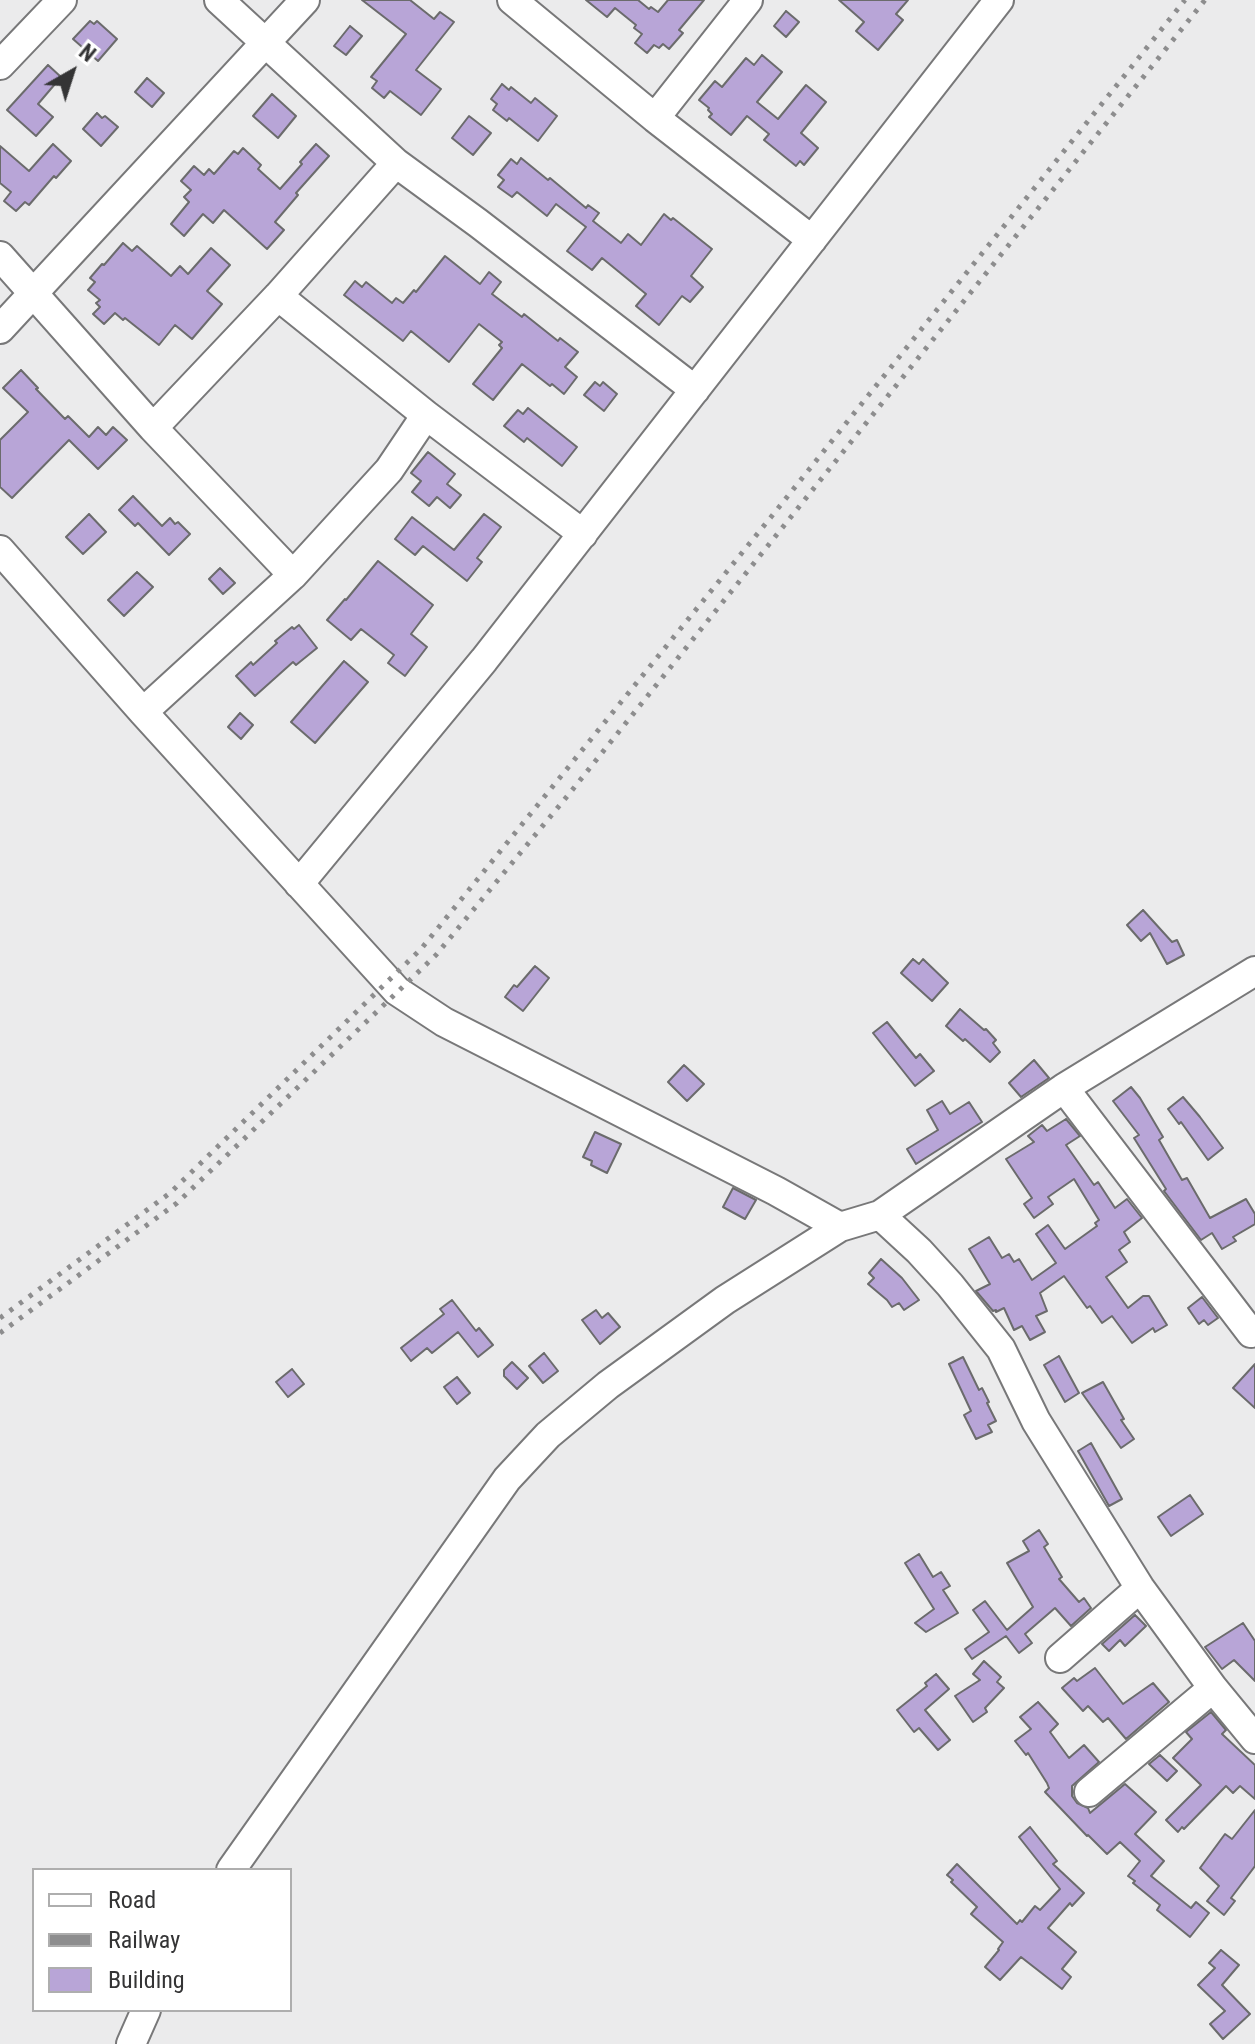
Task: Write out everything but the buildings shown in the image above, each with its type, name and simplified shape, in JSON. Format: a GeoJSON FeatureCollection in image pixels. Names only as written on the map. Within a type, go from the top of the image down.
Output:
{"type":"FeatureCollection","features":[{"type":"Feature","properties":{"kind":"street"},"geometry":{"type":"LineString","coordinates":[[0,65],[62,0]]}},
{"type":"Feature","properties":{"kind":"street"},"geometry":{"type":"LineString","coordinates":[[219,0],[396,163],[695,390]]}},
{"type":"Feature","properties":{"kind":"street"},"geometry":{"type":"LineString","coordinates":[[0,329],[305,0]]}},
{"type":"Feature","properties":{"kind":"street"},"geometry":{"type":"LineString","coordinates":[[512,0],[655,118],[812,240]]}},
{"type":"Feature","properties":{"kind":"street"},"geometry":{"type":"LineString","coordinates":[[655,118],[748,0]]}},
{"type":"Feature","properties":{"kind":"street"},"geometry":{"type":"LineString","coordinates":[[299,884],[484,660],[999,0]]}},
{"type":"Feature","properties":{"kind":"street"},"geometry":{"type":"LineString","coordinates":[[153,428],[278,296],[396,163]]}},
{"type":"Feature","properties":{"kind":"street"},"geometry":{"type":"LineString","coordinates":[[0,256],[153,428],[293,575]]}},
{"type":"Feature","properties":{"kind":"street"},"geometry":{"type":"LineString","coordinates":[[278,296],[426,415],[583,534]]}},
{"type":"Feature","properties":{"kind":"street"},"geometry":{"type":"LineString","coordinates":[[143,712],[293,575],[389,470],[426,415]]}},
{"type":"Feature","properties":{"kind":"street"},"geometry":{"type":"LineString","coordinates":[[0,550],[397,991],[444,1022],[776,1191],[840,1227]]}},
{"type":"Feature","properties":{"kind":"street"},"geometry":{"type":"LineString","coordinates":[[232,1868],[507,1479],[548,1435],[608,1385],[725,1300],[840,1227],[880,1215],[1064,1088],[1255,971]]}},
{"type":"Feature","properties":{"kind":"street"},"geometry":{"type":"LineString","coordinates":[[1064,1088],[1251,1333]]}},
{"type":"Feature","properties":{"kind":"street"},"geometry":{"type":"LineString","coordinates":[[880,1215],[940,1274],[1001,1349],[1036,1421],[1140,1588],[1213,1688],[1255,1739]]}},
{"type":"Feature","properties":{"kind":"street"},"geometry":{"type":"LineString","coordinates":[[1060,1658],[1140,1588]]}},
{"type":"Feature","properties":{"kind":"street"},"geometry":{"type":"LineString","coordinates":[[1089,1792],[1213,1688]]}},
{"type":"Feature","properties":{"kind":"street"},"geometry":{"type":"LineString","coordinates":[[131,2044],[145,2012]]}},
{"type":"Feature","properties":{"kind":"railway"},"geometry":{"type":"LineString","coordinates":[[0,1318],[170,1193],[421,949],[1185,0]]}},
{"type":"Feature","properties":{"kind":"railway"},"geometry":{"type":"LineString","coordinates":[[0,1333],[177,1203],[436,955],[569,794],[1205,0]]}}]}
